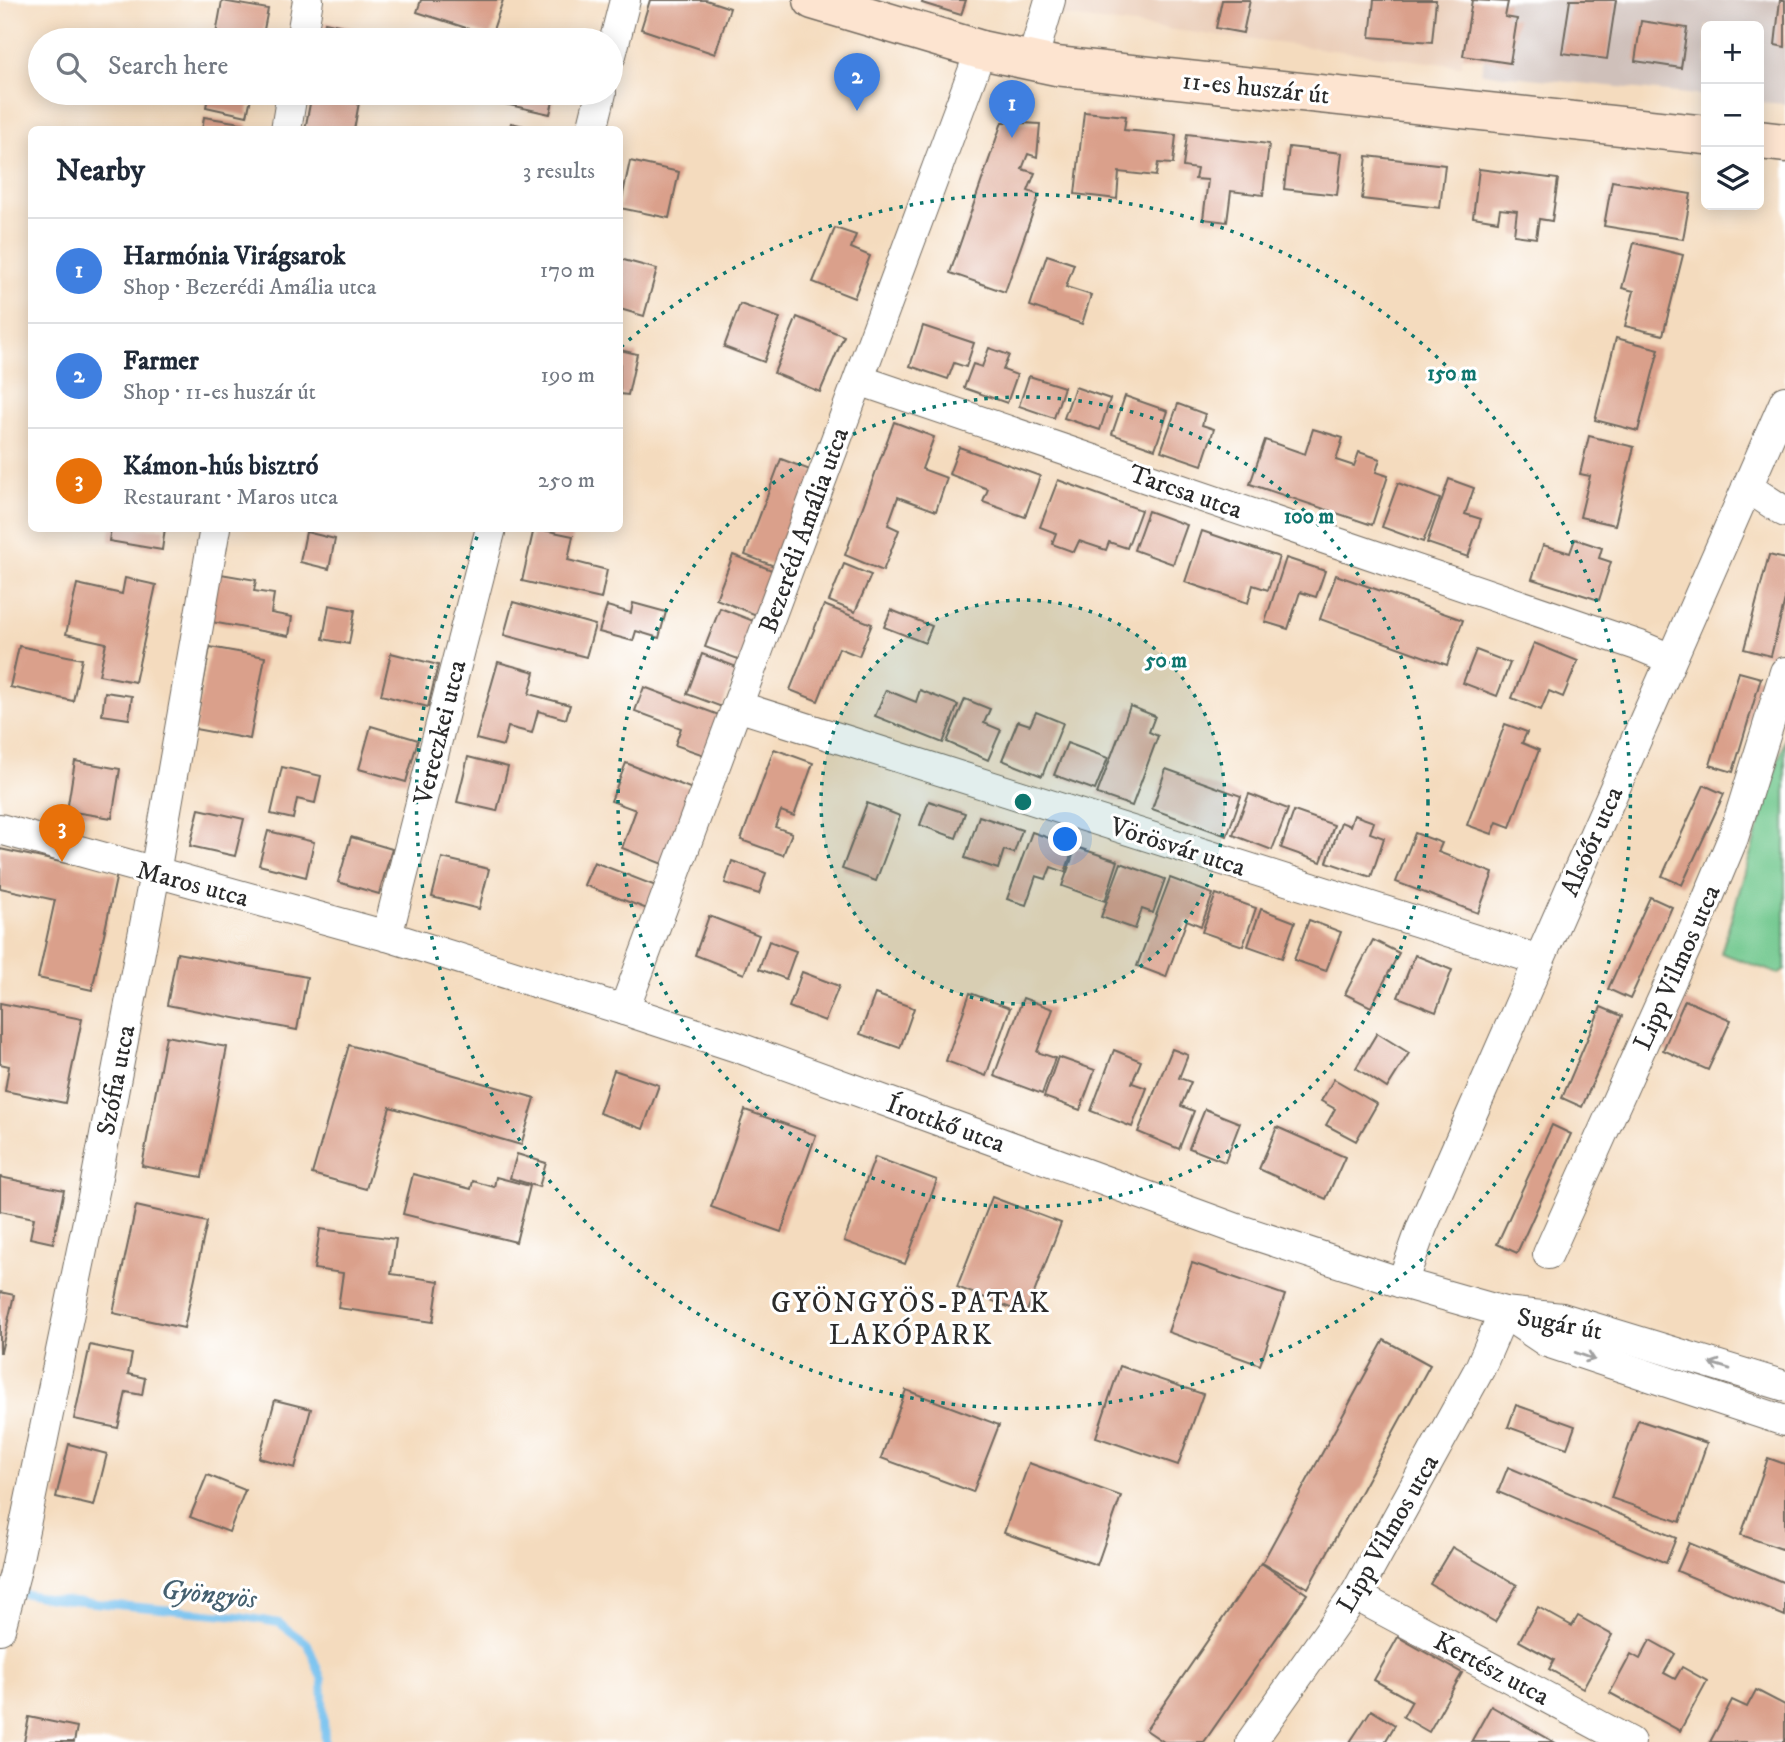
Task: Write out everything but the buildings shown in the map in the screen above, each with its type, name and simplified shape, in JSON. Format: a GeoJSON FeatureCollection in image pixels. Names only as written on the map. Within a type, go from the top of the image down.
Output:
{"type":"FeatureCollection","features":[{"type":"Feature","properties":{"kind":"main road","name":"11-es huszár út"},"geometry":{"type":"LineString","coordinates":[[813,0],[981,50],[1103,72],[1701,134]]}},
{"type":"Feature","properties":{"kind":"main road"},"geometry":{"type":"LineString","coordinates":[[1764,141],[1785,143]]}},
{"type":"Feature","properties":{"kind":"street"},"geometry":{"type":"LineString","coordinates":[[303,28],[308,0]]}},
{"type":"Feature","properties":{"kind":"street"},"geometry":{"type":"LineString","coordinates":[[618,28],[625,0]]}},
{"type":"Feature","properties":{"kind":"street"},"geometry":{"type":"LineString","coordinates":[[1032,61],[1050,0]]}},
{"type":"Feature","properties":{"kind":"street","name":"Bezerédi Amália utca"},"geometry":{"type":"LineString","coordinates":[[624,1010],[981,50]]}},
{"type":"Feature","properties":{"kind":"street"},"geometry":{"type":"LineString","coordinates":[[287,126],[290,105]]}},
{"type":"Feature","properties":{"kind":"street"},"geometry":{"type":"LineString","coordinates":[[593,126],[598,105]]}},
{"type":"Feature","properties":{"kind":"street","name":"Tarcsa utca"},"geometry":{"type":"LineString","coordinates":[[859,380],[1671,659]]}},
{"type":"Feature","properties":{"kind":"street","name":"Alsóőr utca"},"geometry":{"type":"LineString","coordinates":[[1402,1283],[1422,1227],[1785,401]]}},
{"type":"Feature","properties":{"kind":"street"},"geometry":{"type":"LineString","coordinates":[[1747,487],[1785,512]]}},
{"type":"Feature","properties":{"kind":"street","name":"Szófia utca"},"geometry":{"type":"LineString","coordinates":[[1,1623],[15,1573],[95,1187],[155,873],[214,532]]}},
{"type":"Feature","properties":{"kind":"street","name":"Vereczkei utca"},"geometry":{"type":"LineString","coordinates":[[387,936],[490,532]]}},
{"type":"Feature","properties":{"kind":"street","name":"Lipp Vilmos utca"},"geometry":{"type":"LineString","coordinates":[[1548,1254],[1733,838],[1785,673]]}},
{"type":"Feature","properties":{"kind":"street","name":"Vörösvár utca"},"geometry":{"type":"LineString","coordinates":[[737,706],[1539,960]]}},
{"type":"Feature","properties":{"kind":"street","name":"Maros utca"},"geometry":{"type":"LineString","coordinates":[[0,829],[387,936]]}},
{"type":"Feature","properties":{"kind":"street","name":"Írottkő utca"},"geometry":{"type":"LineString","coordinates":[[387,936],[737,1047],[1240,1230],[1402,1283],[1504,1312]]}},
{"type":"Feature","properties":{"kind":"street","name":"Lipp Vilmos utca"},"geometry":{"type":"LineString","coordinates":[[1251,1742],[1355,1595],[1480,1368],[1504,1312]]}},
{"type":"Feature","properties":{"kind":"street","name":"Sugár út"},"geometry":{"type":"LineString","coordinates":[[1504,1312],[1562,1318],[1785,1386]]}},
{"type":"Feature","properties":{"kind":"street","name":"Sugár út"},"geometry":{"type":"LineString","coordinates":[[1504,1312],[1547,1342],[1785,1421]]}},
{"type":"Feature","properties":{"kind":"street","name":"Kertész utca"},"geometry":{"type":"LineString","coordinates":[[1355,1595],[1630,1742]]}},
{"type":"Feature","properties":{"kind":"shaded area"},"geometry":{"type":"Polygon","coordinates":[[[1043,0],[1473,0],[1461,66],[1039,13],[1043,0]]]}},
{"type":"Feature","properties":{"kind":"shaded area"},"geometry":{"type":"Polygon","coordinates":[[[1496,0],[1785,0],[1785,104],[1764,102],[1764,21],[1701,21],[1701,95],[1481,73],[1496,0]]]}},
{"type":"Feature","properties":{"kind":"green space"},"geometry":{"type":"Polygon","coordinates":[[[1785,738],[1785,969],[1778,974],[1721,953],[1785,738]]]}},
{"type":"Feature","properties":{"kind":"waterway","name":"Gyöngyös"},"geometry":{"type":"LineString","coordinates":[[17,1592],[51,1599],[239,1616],[279,1623],[308,1644],[322,1680],[325,1742]]}},
{"type":"Feature","properties":{"kind":"place","name":"Farmer"},"geometry":{"type":"Point","coordinates":[857,111]}},
{"type":"Feature","properties":{"kind":"place","name":"Harmónia Virágsarok"},"geometry":{"type":"Point","coordinates":[1012,138]}},
{"type":"Feature","properties":{"kind":"place","name":"Kámon-hús bisztró"},"geometry":{"type":"Point","coordinates":[62,862]}},
{"type":"Feature","properties":{"kind":"district","name":"GYÖNGYÖS-PATAK LAKÓPARK"},"geometry":{"type":"Point","coordinates":[911,1318]}}]}
